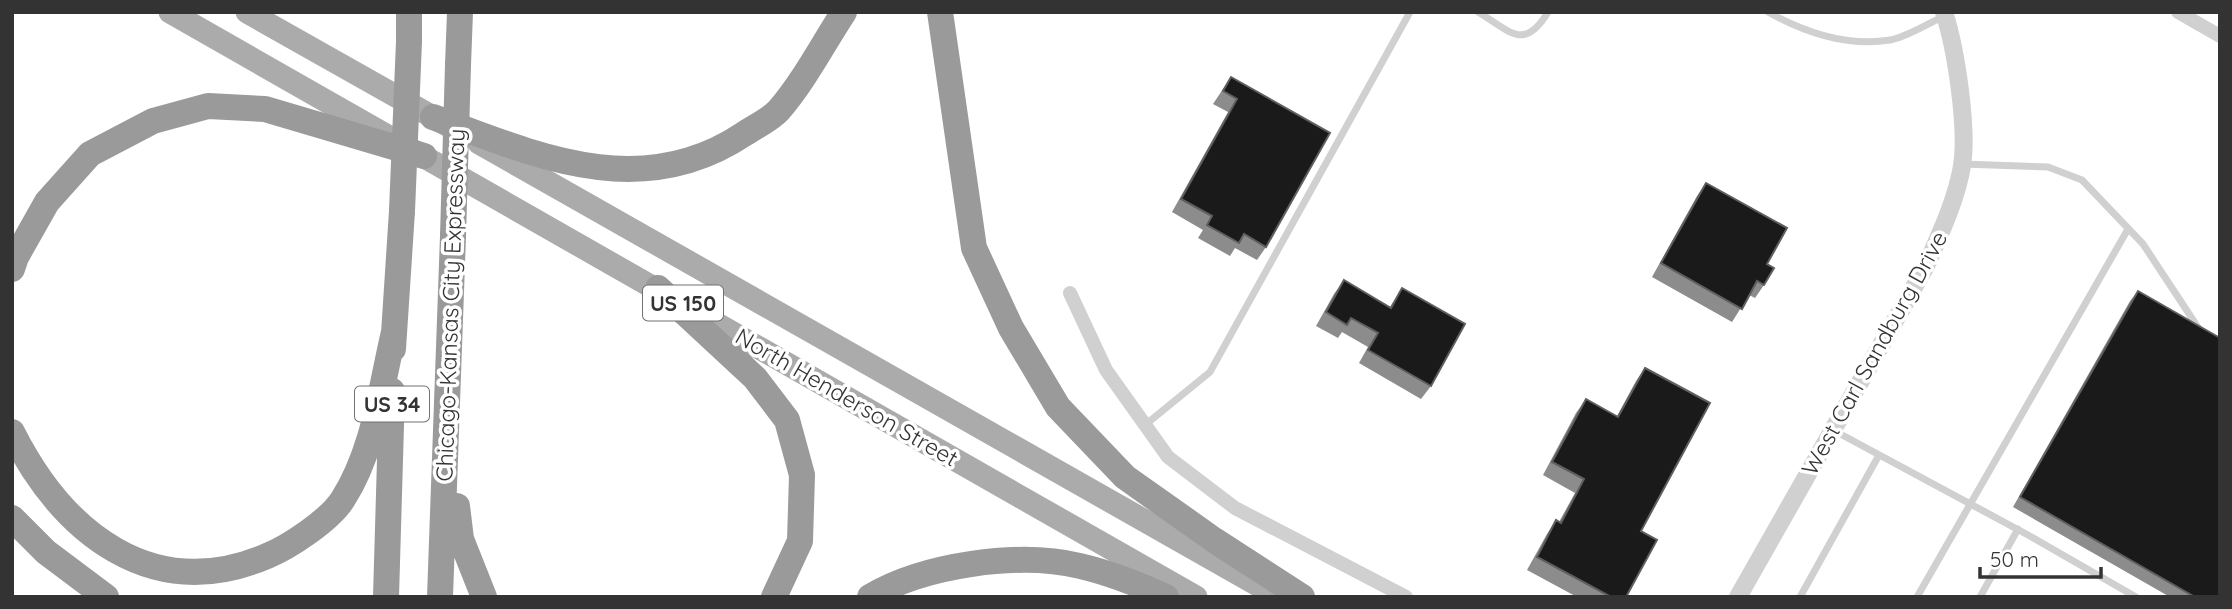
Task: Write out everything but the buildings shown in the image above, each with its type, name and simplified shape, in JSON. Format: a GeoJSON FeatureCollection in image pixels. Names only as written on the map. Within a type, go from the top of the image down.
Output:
{"type":"FeatureCollection","features":[{"type":"Feature","properties":{"kind":"highway","name":"US 34"},"geometry":{"type":"LineString","coordinates":[[386,597],[394,332],[410,12]]}},
{"type":"Feature","properties":{"kind":"highway","name":"Chicago-Kansas City Expressway"},"geometry":{"type":"LineString","coordinates":[[440,597],[460,12]]}},
{"type":"Feature","properties":{"kind":"highway"},"geometry":{"type":"LineString","coordinates":[[433,117],[545,159],[609,170],[666,166],[722,149],[778,112],[844,12]]}},
{"type":"Feature","properties":{"kind":"highway"},"geometry":{"type":"LineString","coordinates":[[940,12],[974,248],[1011,328],[1058,407],[1125,477],[1214,540],[1302,597]]}},
{"type":"Feature","properties":{"kind":"highway"},"geometry":{"type":"LineString","coordinates":[[12,270],[16,257],[47,202],[90,153],[153,121],[208,106],[265,109],[424,156]]}},
{"type":"Feature","properties":{"kind":"highway"},"geometry":{"type":"LineString","coordinates":[[658,288],[755,377],[787,420],[802,475],[800,541],[774,597]]}},
{"type":"Feature","properties":{"kind":"highway"},"geometry":{"type":"LineString","coordinates":[[12,432],[40,482],[81,528],[126,558],[179,573],[240,568],[291,546],[342,501],[369,441],[394,332]]}},
{"type":"Feature","properties":{"kind":"highway"},"geometry":{"type":"LineString","coordinates":[[447,425],[461,539],[484,597]]}},
{"type":"Feature","properties":{"kind":"highway"},"geometry":{"type":"LineString","coordinates":[[12,518],[46,552],[106,597]]}},
{"type":"Feature","properties":{"kind":"highway"},"geometry":{"type":"LineString","coordinates":[[870,597],[884,588],[956,566],[1014,560],[1077,565],[1132,582],[1166,597]]}},
{"type":"Feature","properties":{"kind":"main road","name":"North Henderson Street"},"geometry":{"type":"LineString","coordinates":[[170,12],[1196,597]]}},
{"type":"Feature","properties":{"kind":"main road","name":"North Henderson Street"},"geometry":{"type":"LineString","coordinates":[[247,12],[1279,597]]}},
{"type":"Feature","properties":{"kind":"street"},"geometry":{"type":"LineString","coordinates":[[2178,12],[2220,36]]}},
{"type":"Feature","properties":{"kind":"street","name":"West Carl Sandburg Drive"},"geometry":{"type":"LineString","coordinates":[[1742,596],[1926,266],[1948,215],[1962,164],[1960,82],[1948,13]]}},
{"type":"Feature","properties":{"kind":"street"},"geometry":{"type":"LineString","coordinates":[[1070,293],[1106,370],[1168,457],[1235,508],[1406,597]]}},
{"type":"Feature","properties":{"kind":"lane"},"geometry":{"type":"LineString","coordinates":[[1146,425],[1210,372],[1410,12]]}},
{"type":"Feature","properties":{"kind":"lane"},"geometry":{"type":"LineString","coordinates":[[1478,12],[1520,36],[1530,35],[1538,29],[1548,12]]}},
{"type":"Feature","properties":{"kind":"lane"},"geometry":{"type":"LineString","coordinates":[[1768,12],[1800,30],[1847,40],[1891,40],[1948,13]]}},
{"type":"Feature","properties":{"kind":"lane"},"geometry":{"type":"LineString","coordinates":[[1962,164],[2048,167],[2082,180],[2143,244],[2196,328],[2204,333]]}},
{"type":"Feature","properties":{"kind":"lane"},"geometry":{"type":"LineString","coordinates":[[1917,597],[2128,229]]}},
{"type":"Feature","properties":{"kind":"lane"},"geometry":{"type":"LineString","coordinates":[[1833,430],[2018,529],[2136,597]]}},
{"type":"Feature","properties":{"kind":"lane"},"geometry":{"type":"LineString","coordinates":[[1800,597],[1879,455]]}},
{"type":"Feature","properties":{"kind":"lane"},"geometry":{"type":"LineString","coordinates":[[1980,597],[2018,529]]}}]}
